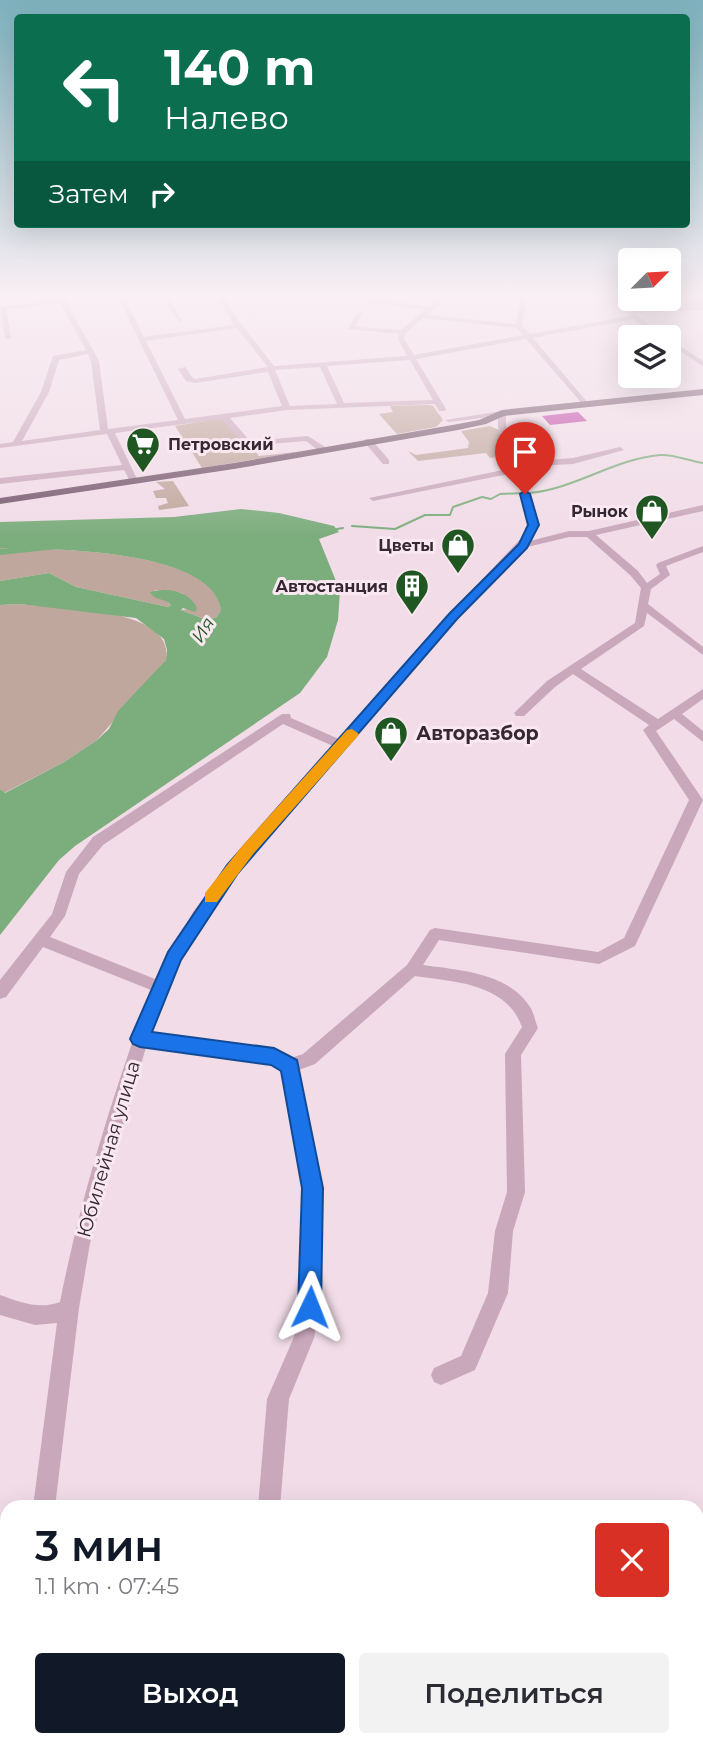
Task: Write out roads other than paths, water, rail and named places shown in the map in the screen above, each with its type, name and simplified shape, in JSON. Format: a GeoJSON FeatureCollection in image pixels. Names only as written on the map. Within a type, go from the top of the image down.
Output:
{"type":"FeatureCollection","features":[{"type":"Feature","properties":{"kind":"main road"},"geometry":{"type":"LineString","coordinates":[[0,501],[368,442],[450,422],[485,419],[502,413],[703,392]]}},
{"type":"Feature","properties":{"kind":"street"},"geometry":{"type":"LineString","coordinates":[[15,445],[45,392],[51,374]]}},
{"type":"Feature","properties":{"kind":"street"},"geometry":{"type":"LineString","coordinates":[[96,374],[107,433],[134,481]]}},
{"type":"Feature","properties":{"kind":"street"},"geometry":{"type":"LineString","coordinates":[[159,374],[182,421]]}},
{"type":"Feature","properties":{"kind":"street"},"geometry":{"type":"LineString","coordinates":[[186,374],[195,381],[238,374]]}},
{"type":"Feature","properties":{"kind":"street"},"geometry":{"type":"LineString","coordinates":[[274,374],[287,408]]}},
{"type":"Feature","properties":{"kind":"street"},"geometry":{"type":"LineString","coordinates":[[327,374],[341,405]]}},
{"type":"Feature","properties":{"kind":"street"},"geometry":{"type":"LineString","coordinates":[[420,374],[450,422],[466,417],[485,419],[502,429]]}},
{"type":"Feature","properties":{"kind":"street"},"geometry":{"type":"LineString","coordinates":[[559,374],[585,405]]}},
{"type":"Feature","properties":{"kind":"street"},"geometry":{"type":"LineString","coordinates":[[0,446],[287,408],[438,402]]}},
{"type":"Feature","properties":{"kind":"street"},"geometry":{"type":"LineString","coordinates":[[502,413],[502,429],[532,519],[541,528],[569,534],[589,534],[703,508]]}},
{"type":"Feature","properties":{"kind":"street"},"geometry":{"type":"LineString","coordinates":[[224,416],[248,444],[308,438],[322,449]]}},
{"type":"Feature","properties":{"kind":"street"},"geometry":{"type":"LineString","coordinates":[[368,442],[386,462]]}},
{"type":"Feature","properties":{"kind":"street"},"geometry":{"type":"LineString","coordinates":[[373,498],[516,467],[573,461],[620,450]]}},
{"type":"Feature","properties":{"kind":"street"},"geometry":{"type":"LineString","coordinates":[[0,481],[127,467]]}},
{"type":"Feature","properties":{"kind":"street","name":"Юбилейная улица"},"geometry":{"type":"LineString","coordinates":[[45,1500],[69,1308],[82,1243],[140,1039],[159,987],[180,947],[218,888],[466,603],[524,545],[531,534],[532,519]]}},
{"type":"Feature","properties":{"kind":"street"},"geometry":{"type":"LineString","coordinates":[[524,545],[569,534]]}},
{"type":"Feature","properties":{"kind":"street"},"geometry":{"type":"LineString","coordinates":[[520,713],[551,684],[640,624],[646,588],[634,573],[589,534]]}},
{"type":"Feature","properties":{"kind":"street"},"geometry":{"type":"LineString","coordinates":[[646,588],[665,575],[661,565],[703,548]]}},
{"type":"Feature","properties":{"kind":"street"},"geometry":{"type":"LineString","coordinates":[[644,606],[703,652]]}},
{"type":"Feature","properties":{"kind":"street"},"geometry":{"type":"LineString","coordinates":[[574,670],[658,725]]}},
{"type":"Feature","properties":{"kind":"street"},"geometry":{"type":"LineString","coordinates":[[140,1039],[274,1057],[290,1066],[309,1059],[412,969],[435,934],[599,958],[630,942],[699,805],[649,730],[703,693]]}},
{"type":"Feature","properties":{"kind":"street"},"geometry":{"type":"LineString","coordinates":[[674,713],[703,738]]}},
{"type":"Feature","properties":{"kind":"street"},"geometry":{"type":"LineString","coordinates":[[0,992],[58,916],[73,872],[98,841],[284,718],[341,745]]}},
{"type":"Feature","properties":{"kind":"street"},"geometry":{"type":"LineString","coordinates":[[42,940],[159,987]]}},
{"type":"Feature","properties":{"kind":"street"},"geometry":{"type":"LineString","coordinates":[[412,969],[489,983],[522,1004],[530,1028],[513,1054],[516,1192],[504,1231],[498,1293],[468,1363],[441,1376]]}},
{"type":"Feature","properties":{"kind":"street"},"geometry":{"type":"LineString","coordinates":[[270,1500],[278,1399],[304,1338],[310,1297],[312,1180],[290,1066]]}},
{"type":"Feature","properties":{"kind":"street"},"geometry":{"type":"LineString","coordinates":[[0,1305],[31,1316],[53,1317],[69,1308]]}},
{"type":"Feature","properties":{"kind":"water"},"geometry":{"type":"Polygon","coordinates":[[[241,509],[279,513],[334,526],[339,532],[319,539],[340,591],[338,620],[327,657],[300,693],[75,846],[59,860],[0,935],[0,789],[5,793],[64,762],[97,740],[109,729],[118,711],[166,660],[167,650],[164,639],[136,618],[20,604],[0,605],[0,581],[49,573],[76,587],[168,607],[171,605],[169,603],[154,597],[150,592],[164,590],[184,594],[197,608],[195,612],[183,608],[181,610],[204,619],[216,618],[221,610],[211,590],[190,574],[160,563],[89,552],[0,548],[0,522],[174,517],[241,509]]]}},
{"type":"Feature","properties":{"kind":"waterway"},"geometry":{"type":"LineString","coordinates":[[529,493],[562,486],[627,462],[660,455],[703,463]]}},
{"type":"Feature","properties":{"kind":"waterway"},"geometry":{"type":"LineString","coordinates":[[352,526],[395,529],[425,515],[450,515],[453,507],[482,497],[491,499],[500,494],[523,493]]}},
{"type":"Feature","properties":{"kind":"waterway"},"geometry":{"type":"LineString","coordinates":[[337,529],[343,528]]}},
{"type":"Feature","properties":{"kind":"waterway","name":"Ия"},"geometry":{"type":"LineString","coordinates":[[0,552],[53,547]]}},
{"type":"Feature","properties":{"kind":"place","name":"Петровский"},"geometry":{"type":"Point","coordinates":[143,474]}},
{"type":"Feature","properties":{"kind":"place","name":"Рынок"},"geometry":{"type":"Point","coordinates":[652,541]}},
{"type":"Feature","properties":{"kind":"place","name":"Цветы"},"geometry":{"type":"Point","coordinates":[458,575]}},
{"type":"Feature","properties":{"kind":"place","name":"Автостанция"},"geometry":{"type":"Point","coordinates":[412,616]}},
{"type":"Feature","properties":{"kind":"place","name":"Авторазбор"},"geometry":{"type":"Point","coordinates":[391,763]}}]}
